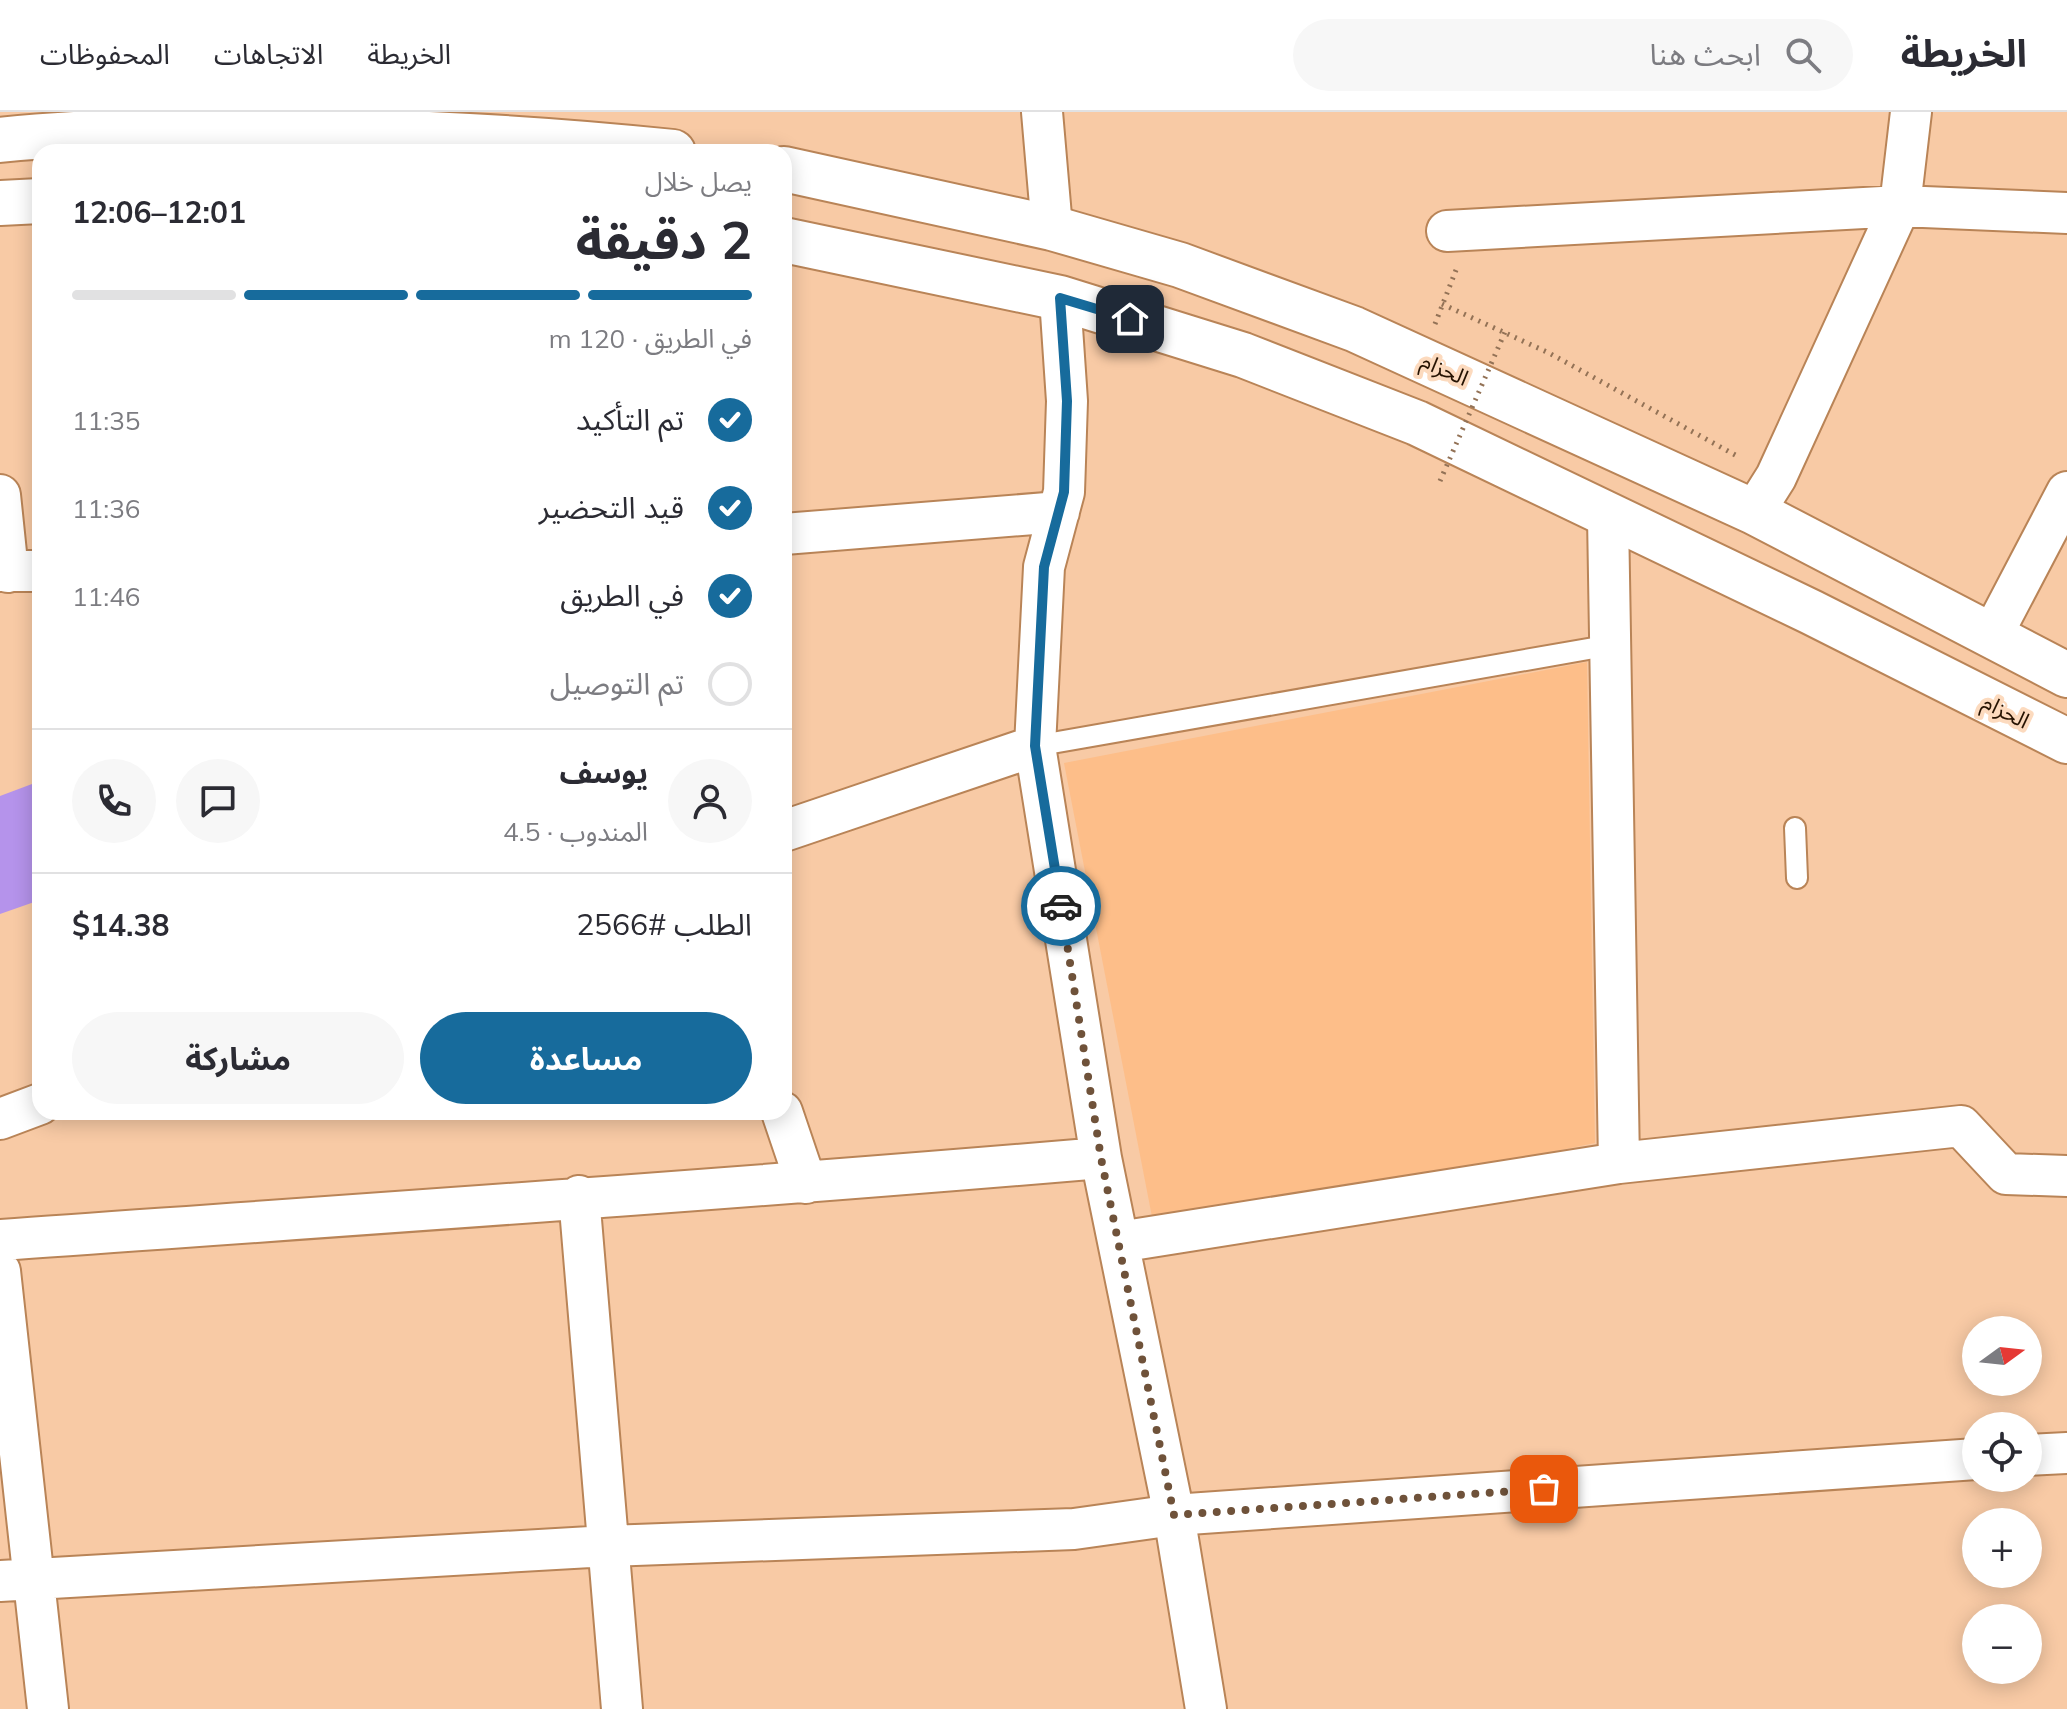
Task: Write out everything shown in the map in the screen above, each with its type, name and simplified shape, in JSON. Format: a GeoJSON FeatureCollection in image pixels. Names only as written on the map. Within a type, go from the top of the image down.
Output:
{"type":"FeatureCollection","features":[{"type":"Feature","properties":{"kind":"main road"},"geometry":{"type":"LineString","coordinates":[[0,140],[125,131],[351,130],[460,124],[593,144]]}},
{"type":"Feature","properties":{"kind":"main road","name":"الحزام"},"geometry":{"type":"LineString","coordinates":[[792,171],[1052,228],[1208,274],[1765,495],[1991,637],[2067,675]]}},
{"type":"Feature","properties":{"kind":"main road"},"geometry":{"type":"LineString","coordinates":[[0,203],[32,201]]}},
{"type":"Feature","properties":{"kind":"main road","name":"الحزام"},"geometry":{"type":"LineString","coordinates":[[792,242],[1060,298],[1243,355],[1417,423],[1811,612],[2067,741]]}},
{"type":"Feature","properties":{"kind":"street"},"geometry":{"type":"LineString","coordinates":[[1042,112],[1052,228]]}},
{"type":"Feature","properties":{"kind":"street"},"geometry":{"type":"LineString","coordinates":[[1765,495],[1900,206],[1911,112]]}},
{"type":"Feature","properties":{"kind":"street"},"geometry":{"type":"LineString","coordinates":[[1459,231],[1900,206],[2067,213]]}},
{"type":"Feature","properties":{"kind":"street"},"geometry":{"type":"LineString","coordinates":[[1060,298],[1067,401],[1064,492],[1044,567],[1035,746],[1101,1158],[1174,1515],[1206,1709]]}},
{"type":"Feature","properties":{"kind":"street"},"geometry":{"type":"LineString","coordinates":[[1991,637],[2067,492]]}},
{"type":"Feature","properties":{"kind":"street"},"geometry":{"type":"LineString","coordinates":[[0,495],[16,571]]}},
{"type":"Feature","properties":{"kind":"street"},"geometry":{"type":"LineString","coordinates":[[792,533],[1059,512]]}},
{"type":"Feature","properties":{"kind":"street"},"geometry":{"type":"LineString","coordinates":[[1608,517],[1619,1163]]}},
{"type":"Feature","properties":{"kind":"street"},"geometry":{"type":"LineString","coordinates":[[792,828],[1035,746]]}},
{"type":"Feature","properties":{"kind":"street"},"geometry":{"type":"LineString","coordinates":[[0,1119],[32,1107]]}},
{"type":"Feature","properties":{"kind":"street"},"geometry":{"type":"LineString","coordinates":[[785,1120],[806,1183]]}},
{"type":"Feature","properties":{"kind":"street"},"geometry":{"type":"LineString","coordinates":[[1119,1242],[1619,1163],[1961,1126],[2006,1174],[2067,1176]]}},
{"type":"Feature","properties":{"kind":"street"},"geometry":{"type":"LineString","coordinates":[[0,1240],[579,1196],[806,1183],[1101,1158]]}},
{"type":"Feature","properties":{"kind":"street"},"geometry":{"type":"LineString","coordinates":[[579,1196],[622,1709]]}},
{"type":"Feature","properties":{"kind":"street"},"geometry":{"type":"LineString","coordinates":[[0,1271],[17,1580],[48,1709]]}},
{"type":"Feature","properties":{"kind":"street"},"geometry":{"type":"LineString","coordinates":[[2042,1454],[2067,1453]]}},
{"type":"Feature","properties":{"kind":"street"},"geometry":{"type":"LineString","coordinates":[[17,1580],[608,1546],[1074,1529],[1174,1515],[1962,1460]]}},
{"type":"Feature","properties":{"kind":"lane"},"geometry":{"type":"LineString","coordinates":[[1035,746],[1611,645]]}},
{"type":"Feature","properties":{"kind":"lane"},"geometry":{"type":"LineString","coordinates":[[1795,828],[1797,878]]}},
{"type":"Feature","properties":{"kind":"path"},"geometry":{"type":"LineString","coordinates":[[1422,359],[1442,304],[1459,231]]}},
{"type":"Feature","properties":{"kind":"path"},"geometry":{"type":"LineString","coordinates":[[1442,304],[1505,332],[1765,495]]}},
{"type":"Feature","properties":{"kind":"path"},"geometry":{"type":"LineString","coordinates":[[1440,481],[1505,332]]}},
{"type":"Feature","properties":{"kind":"shaded area"},"geometry":{"type":"Polygon","coordinates":[[[1587,662],[1595,1143],[1463,1170],[1153,1222],[1064,763],[1587,662]]]}},
{"type":"Feature","properties":{"kind":"shaded area"},"geometry":{"type":"Polygon","coordinates":[[[32,784],[32,903],[0,914],[0,796],[32,784]]]}},
{"type":"Feature","properties":{"kind":"way so far"},"geometry":{"type":"LineString","coordinates":[[1061,906],[1101,1158],[1174,1515],[1544,1489]]}},
{"type":"Feature","properties":{"kind":"route"},"geometry":{"type":"LineString","coordinates":[[1061,906],[1035,746],[1044,567],[1064,492],[1067,401],[1060,298],[1130,319]]}}]}
